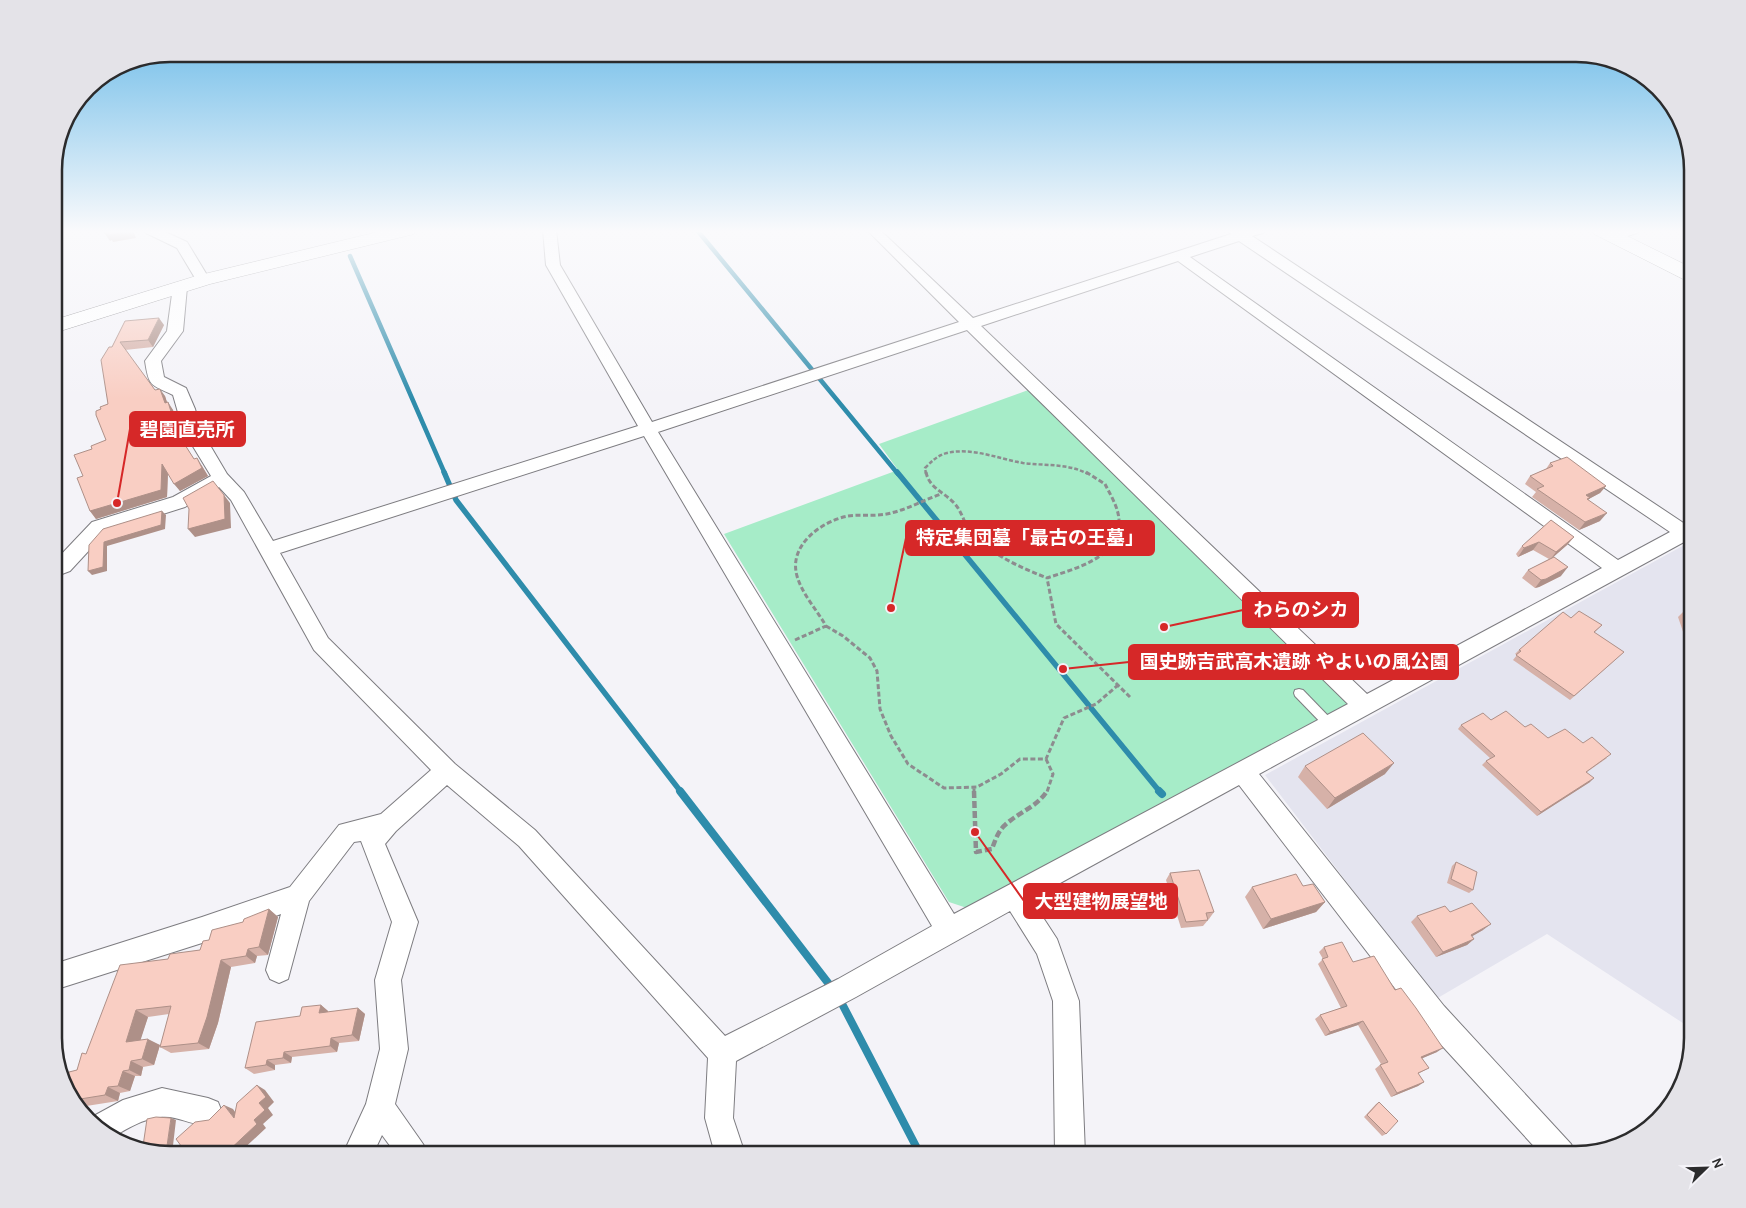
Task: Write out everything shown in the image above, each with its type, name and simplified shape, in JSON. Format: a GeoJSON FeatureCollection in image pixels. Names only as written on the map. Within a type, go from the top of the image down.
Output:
{"type":"FeatureCollection","features":[{"type":"Feature","properties":{"kind":"street"},"geometry":{"type":"LineString","coordinates":[[565,286],[648,428],[949,930]]}},
{"type":"Feature","properties":{"kind":"street"},"geometry":{"type":"LineString","coordinates":[[932,286],[1365,706]]}},
{"type":"Feature","properties":{"kind":"street"},"geometry":{"type":"LineString","coordinates":[[268,550],[453,492],[1083,286]]}},
{"type":"Feature","properties":{"kind":"street"},"geometry":{"type":"LineString","coordinates":[[1223,286],[1617,569]]}},
{"type":"Feature","properties":{"kind":"street"},"geometry":{"type":"LineString","coordinates":[[1318,286],[1684,530]]}},
{"type":"Feature","properties":{"kind":"street"},"geometry":{"type":"LineString","coordinates":[[63,324],[180,287],[175,331],[153,361],[156,380],[180,392],[187,409],[192,430],[221,478],[238,496],[321,644],[447,770],[527,838],[722,1053],[719,1118],[728,1146]]}},
{"type":"Feature","properties":{"kind":"street"},"geometry":{"type":"LineString","coordinates":[[63,566],[99,527],[179,502],[221,478]]}},
{"type":"Feature","properties":{"kind":"street"},"geometry":{"type":"LineString","coordinates":[[722,1053],[838,993],[949,930],[1617,569],[1684,537]]}},
{"type":"Feature","properties":{"kind":"street"},"geometry":{"type":"LineString","coordinates":[[362,1146],[380,1107],[394,1049],[388,980],[405,922],[372,842],[388,823],[447,770]]}},
{"type":"Feature","properties":{"kind":"street"},"geometry":{"type":"LineString","coordinates":[[1243,772],[1434,1016],[1554,1146]]}},
{"type":"Feature","properties":{"kind":"street"},"geometry":{"type":"LineString","coordinates":[[279,970],[298,896],[347,833],[388,823]]}},
{"type":"Feature","properties":{"kind":"street"},"geometry":{"type":"LineString","coordinates":[[1014,895],[1048,948],[1066,1001],[1070,1146]]}},
{"type":"Feature","properties":{"kind":"street"},"geometry":{"type":"LineString","coordinates":[[63,974],[298,896]]}},
{"type":"Feature","properties":{"kind":"street"},"geometry":{"type":"LineString","coordinates":[[107,1124],[134,1110],[162,1102],[208,1112]]}},
{"type":"Feature","properties":{"kind":"street"},"geometry":{"type":"LineString","coordinates":[[380,1107],[407,1146]]}},
{"type":"Feature","properties":{"kind":"lane"},"geometry":{"type":"LineString","coordinates":[[1299,694],[1330,725]]}},
{"type":"Feature","properties":{"kind":"path"},"geometry":{"type":"LineString","coordinates":[[972,452],[1014,461],[1066,466],[1081,470],[1105,484],[1114,498],[1118,511],[1117,540],[1107,552],[1090,563],[1047,578],[1021,567],[986,546],[962,520],[956,504],[941,494],[926,478],[925,468],[935,457],[943,453],[972,452]]}},
{"type":"Feature","properties":{"kind":"path"},"geometry":{"type":"LineString","coordinates":[[1105,484],[1128,476]]}},
{"type":"Feature","properties":{"kind":"path"},"geometry":{"type":"LineString","coordinates":[[941,494],[888,514],[845,516],[822,525],[803,542],[798,553],[797,575],[806,594],[826,626],[844,636],[870,658],[877,671],[880,709],[890,736],[908,764],[944,788],[974,787],[1001,774],[1020,759],[1046,759],[1051,764],[1053,775],[1050,788],[1040,802],[1005,826],[998,835],[992,849],[976,852],[974,787]]}},
{"type":"Feature","properties":{"kind":"path"},"geometry":{"type":"LineString","coordinates":[[1047,578],[1056,624],[1130,697]]}},
{"type":"Feature","properties":{"kind":"path"},"geometry":{"type":"LineString","coordinates":[[778,645],[804,637],[826,626]]}},
{"type":"Feature","properties":{"kind":"path"},"geometry":{"type":"LineString","coordinates":[[1046,759],[1064,718],[1096,704],[1117,686]]}},
{"type":"Feature","properties":{"kind":"shaded area"},"geometry":{"type":"Polygon","coordinates":[[[1684,545],[1684,1024],[1547,934],[1436,999],[1265,775],[1684,545]]]}},
{"type":"Feature","properties":{"kind":"green space"},"geometry":{"type":"Polygon","coordinates":[[[1031,389],[1348,696],[1347,705],[967,908],[949,902],[724,534],[898,470],[879,444],[1031,389]]]}},
{"type":"Feature","properties":{"kind":"building"},"geometry":{"type":"Polygon","coordinates":[[[159,318],[148,340],[120,342],[155,390],[160,389],[165,403],[168,402],[178,434],[194,459],[197,458],[202,468],[174,484],[162,464],[161,490],[90,511],[77,478],[83,476],[74,455],[92,449],[91,446],[106,440],[96,415],[96,411],[101,409],[100,407],[108,404],[101,360],[109,347],[112,347],[125,321],[159,318]]]}},
{"type":"Feature","properties":{"kind":"building"},"geometry":{"type":"Polygon","coordinates":[[[1567,457],[1606,486],[1586,495],[1590,498],[1587,499],[1607,513],[1585,522],[1537,489],[1544,486],[1530,476],[1553,466],[1550,463],[1567,457]]]}},
{"type":"Feature","properties":{"kind":"building"},"geometry":{"type":"Polygon","coordinates":[[[213,481],[224,495],[225,519],[188,529],[189,509],[183,498],[213,481]]]}},
{"type":"Feature","properties":{"kind":"building"},"geometry":{"type":"Polygon","coordinates":[[[162,511],[161,525],[104,542],[103,567],[88,571],[89,545],[103,529],[162,511]]]}},
{"type":"Feature","properties":{"kind":"building"},"geometry":{"type":"Polygon","coordinates":[[[1551,520],[1574,537],[1556,552],[1539,542],[1524,548],[1522,546],[1551,520]]]}},
{"type":"Feature","properties":{"kind":"building"},"geometry":{"type":"Polygon","coordinates":[[[1554,557],[1568,567],[1541,580],[1528,570],[1554,557]]]}},
{"type":"Feature","properties":{"kind":"building"},"geometry":{"type":"Polygon","coordinates":[[[1579,611],[1602,625],[1594,632],[1624,652],[1574,696],[1516,655],[1521,651],[1519,650],[1563,612],[1571,618],[1579,611]]]}},
{"type":"Feature","properties":{"kind":"building"},"geometry":{"type":"Polygon","coordinates":[[[1506,711],[1525,727],[1531,724],[1548,738],[1565,729],[1583,743],[1592,737],[1611,754],[1586,772],[1594,778],[1541,812],[1486,761],[1495,756],[1461,725],[1483,713],[1491,720],[1506,711]]]}},
{"type":"Feature","properties":{"kind":"building"},"geometry":{"type":"Polygon","coordinates":[[[1363,733],[1394,763],[1335,798],[1305,766],[1363,733]]]}},
{"type":"Feature","properties":{"kind":"building"},"geometry":{"type":"Polygon","coordinates":[[[1456,862],[1477,872],[1473,890],[1451,879],[1456,862]]]}},
{"type":"Feature","properties":{"kind":"building"},"geometry":{"type":"Polygon","coordinates":[[[1199,870],[1214,912],[1206,913],[1208,920],[1186,922],[1170,873],[1199,870]]]}},
{"type":"Feature","properties":{"kind":"building"},"geometry":{"type":"Polygon","coordinates":[[[1296,874],[1303,886],[1313,884],[1325,902],[1271,919],[1252,887],[1296,874]]]}},
{"type":"Feature","properties":{"kind":"building"},"geometry":{"type":"Polygon","coordinates":[[[1472,903],[1491,924],[1471,935],[1474,939],[1443,952],[1417,916],[1445,906],[1450,912],[1472,903]]]}},
{"type":"Feature","properties":{"kind":"building"},"geometry":{"type":"Polygon","coordinates":[[[269,909],[259,947],[248,949],[246,956],[221,960],[207,1017],[198,1043],[160,1047],[171,1006],[136,1010],[126,1042],[148,1039],[142,1059],[131,1061],[129,1070],[123,1071],[118,1086],[108,1087],[105,1095],[82,1099],[69,1073],[77,1070],[82,1053],[86,1054],[120,965],[168,959],[170,954],[200,950],[203,941],[209,940],[212,930],[243,922],[244,919],[269,909]]]}},
{"type":"Feature","properties":{"kind":"building"},"geometry":{"type":"Polygon","coordinates":[[[1342,942],[1353,962],[1374,956],[1395,990],[1401,988],[1443,1048],[1421,1057],[1429,1068],[1418,1073],[1424,1082],[1397,1093],[1380,1065],[1388,1062],[1363,1021],[1330,1032],[1320,1015],[1347,1006],[1322,959],[1328,957],[1324,947],[1342,942]]]}},
{"type":"Feature","properties":{"kind":"building"},"geometry":{"type":"Polygon","coordinates":[[[321,1005],[319,1013],[358,1008],[352,1035],[331,1038],[330,1046],[284,1052],[283,1058],[267,1060],[266,1065],[245,1068],[256,1022],[300,1016],[302,1007],[321,1005]]]}},
{"type":"Feature","properties":{"kind":"building"},"geometry":{"type":"Polygon","coordinates":[[[257,1085],[266,1097],[259,1103],[265,1110],[254,1120],[257,1124],[234,1146],[181,1146],[176,1139],[195,1122],[209,1120],[224,1105],[234,1118],[237,1103],[257,1085]]]}},
{"type":"Feature","properties":{"kind":"building"},"geometry":{"type":"Polygon","coordinates":[[[1379,1102],[1398,1121],[1386,1134],[1367,1115],[1379,1102]]]}},
{"type":"Feature","properties":{"kind":"building"},"geometry":{"type":"Polygon","coordinates":[[[156,1117],[171,1118],[167,1146],[144,1142],[147,1119],[156,1117]]]}},
{"type":"Feature","properties":{"kind":"waterway"},"geometry":{"type":"LineString","coordinates":[[363,286],[445,474]]}},
{"type":"Feature","properties":{"kind":"waterway"},"geometry":{"type":"LineString","coordinates":[[743,286],[898,474]]}},
{"type":"Feature","properties":{"kind":"waterway"},"geometry":{"type":"LineString","coordinates":[[444,472],[456,500],[681,792]]}},
{"type":"Feature","properties":{"kind":"waterway"},"geometry":{"type":"LineString","coordinates":[[897,472],[1160,792]]}},
{"type":"Feature","properties":{"kind":"waterway"},"geometry":{"type":"LineString","coordinates":[[680,791],[832,988]]}},
{"type":"Feature","properties":{"kind":"waterway"},"geometry":{"type":"LineString","coordinates":[[839,998],[916,1146]]}},
{"type":"Feature","properties":{"kind":"place","name":"碧園直売所"},"geometry":{"type":"Point","coordinates":[117,503]}},
{"type":"Feature","properties":{"kind":"place","name":"特定集団墓「最古の王墓」"},"geometry":{"type":"Point","coordinates":[891,608]}},
{"type":"Feature","properties":{"kind":"place","name":"わらのシカ"},"geometry":{"type":"Point","coordinates":[1164,627]}},
{"type":"Feature","properties":{"kind":"place","name":"国史跡吉武高木遺跡 やよいの風公園"},"geometry":{"type":"Point","coordinates":[1063,669]}},
{"type":"Feature","properties":{"kind":"place","name":"大型建物展望地"},"geometry":{"type":"Point","coordinates":[975,832]}}]}
